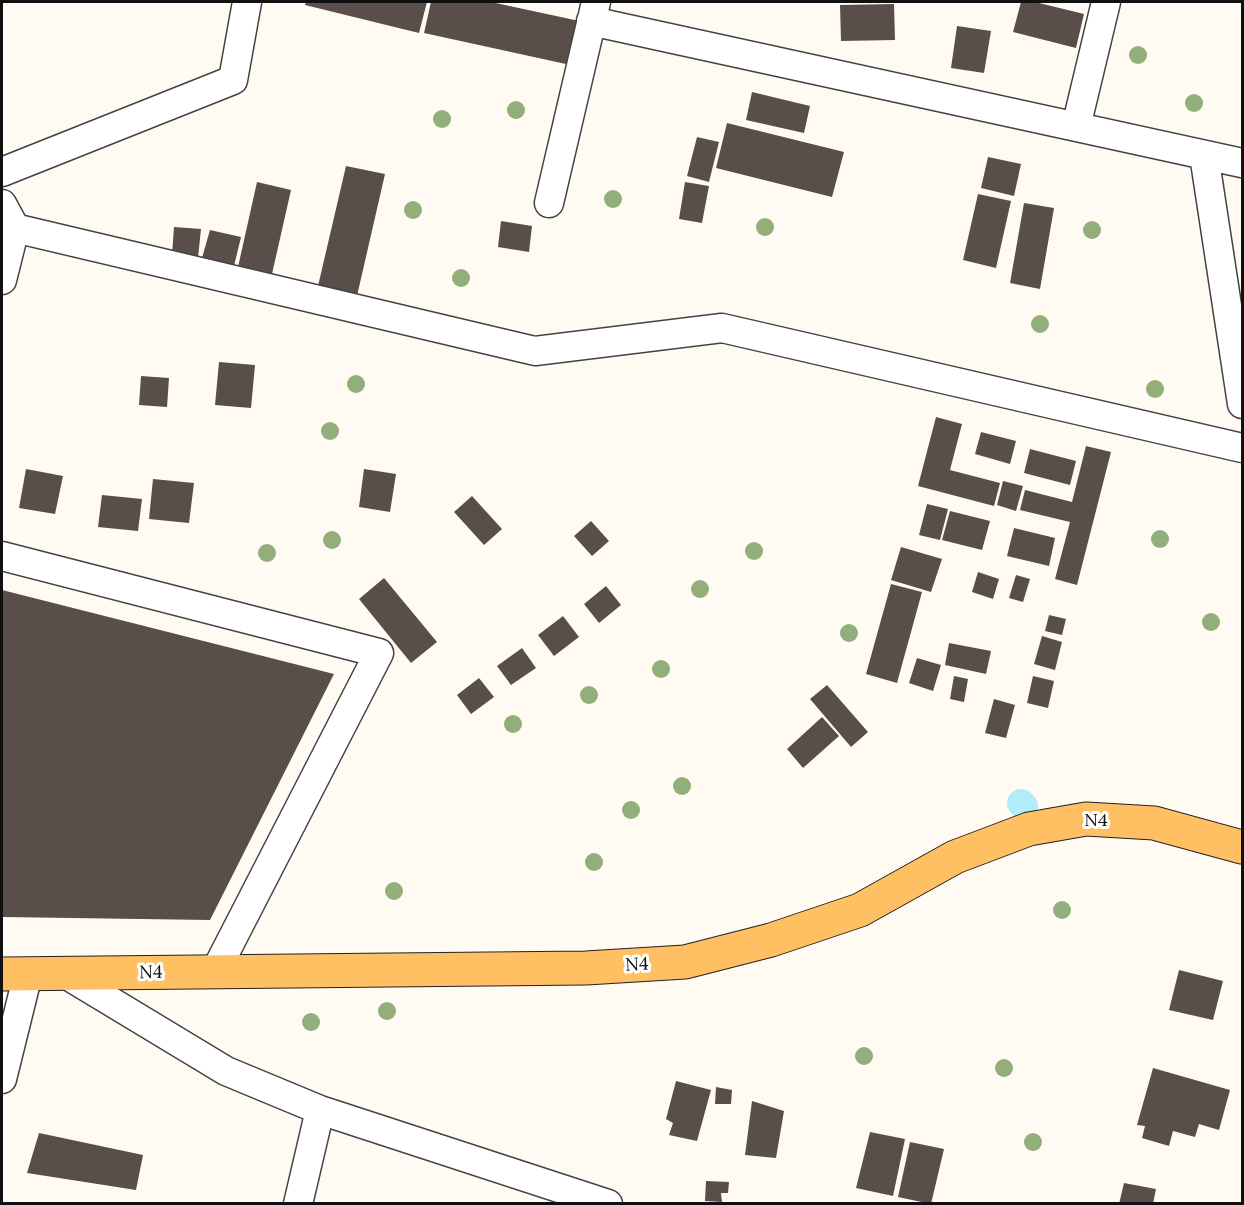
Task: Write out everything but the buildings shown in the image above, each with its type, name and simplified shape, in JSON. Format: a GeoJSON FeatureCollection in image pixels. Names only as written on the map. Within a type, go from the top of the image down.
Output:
{"type":"FeatureCollection","features":[{"type":"Feature","properties":{"kind":"main road","name":"N4"},"geometry":{"type":"LineString","coordinates":[[15,974],[586,968],[685,962],[771,940],[860,910],[955,857],[1029,829],[1086,819],[1154,823],[1242,847]]}},
{"type":"Feature","properties":{"kind":"street"},"geometry":{"type":"LineString","coordinates":[[2,172],[233,80],[247,2]]}},
{"type":"Feature","properties":{"kind":"street"},"geometry":{"type":"LineString","coordinates":[[1076,127],[1106,2]]}},
{"type":"Feature","properties":{"kind":"street"},"geometry":{"type":"LineString","coordinates":[[549,203],[593,11],[1076,127],[1242,163]]}},
{"type":"Feature","properties":{"kind":"street"},"geometry":{"type":"LineString","coordinates":[[1203,155],[1242,404]]}},
{"type":"Feature","properties":{"kind":"street"},"geometry":{"type":"LineString","coordinates":[[2,280],[6,219],[535,351],[722,328],[1242,448]]}},
{"type":"Feature","properties":{"kind":"street"},"geometry":{"type":"LineString","coordinates":[[2,556],[379,653],[215,972]]}},
{"type":"Feature","properties":{"kind":"street"},"geometry":{"type":"LineString","coordinates":[[2,1079],[15,974]]}},
{"type":"Feature","properties":{"kind":"street"},"geometry":{"type":"LineString","coordinates":[[67,975],[226,1071],[320,1110],[608,1203]]}},
{"type":"Feature","properties":{"kind":"street"},"geometry":{"type":"LineString","coordinates":[[298,1203],[320,1110]]}},
{"type":"Feature","properties":{"kind":"waterway"},"geometry":{"type":"LineString","coordinates":[[1021,803],[1024,806]]}}]}
